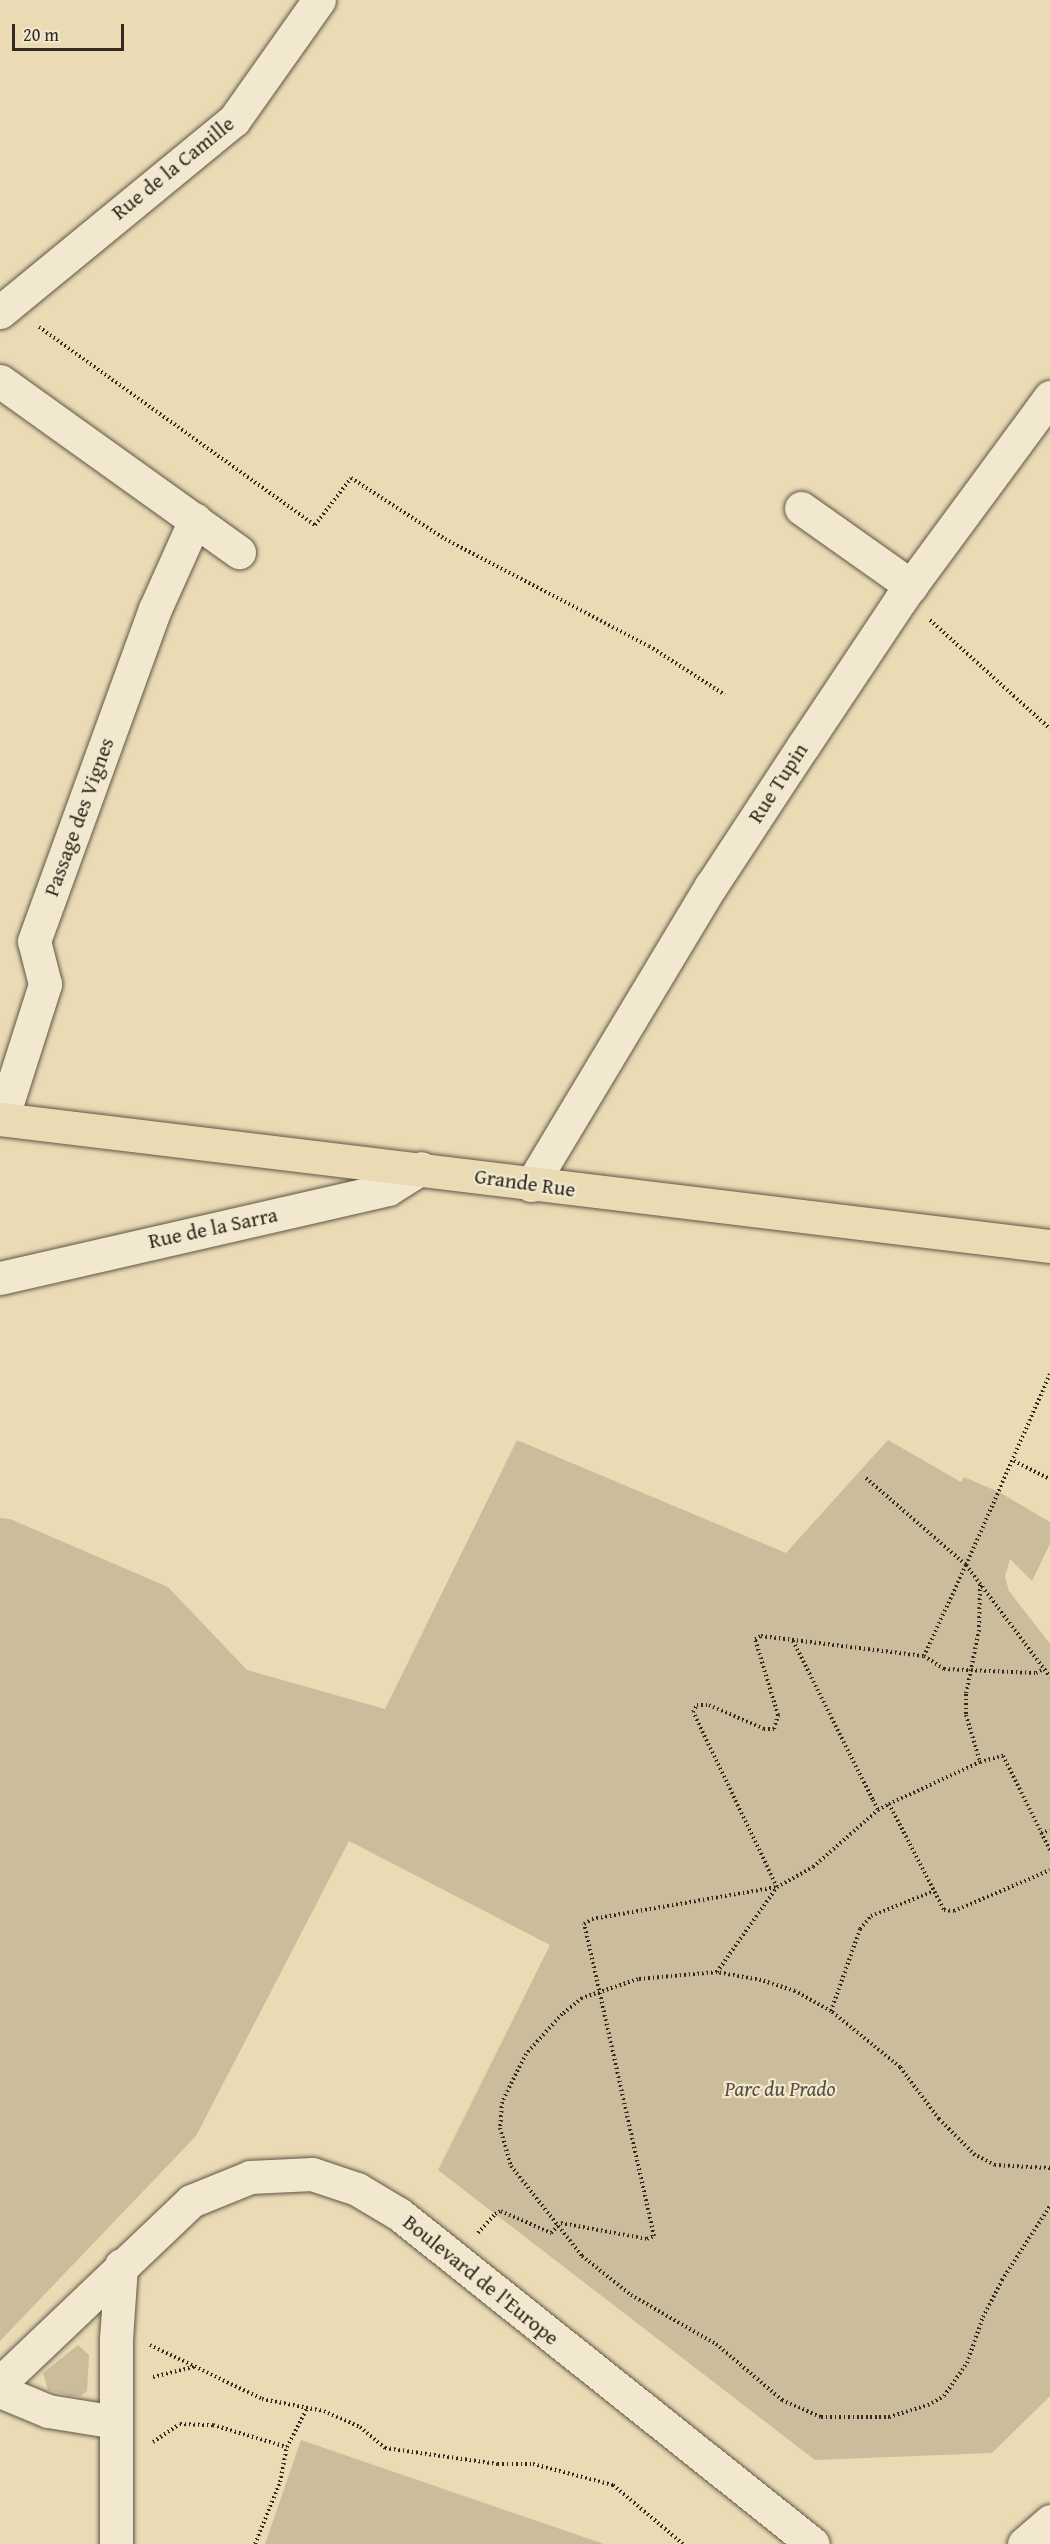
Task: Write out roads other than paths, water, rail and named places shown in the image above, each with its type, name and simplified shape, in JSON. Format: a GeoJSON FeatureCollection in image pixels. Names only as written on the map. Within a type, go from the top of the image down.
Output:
{"type":"FeatureCollection","features":[{"type":"Feature","properties":{"kind":"main road","name":"Grande Rue"},"geometry":{"type":"LineString","coordinates":[[1,1119],[421,1168],[531,1185],[1050,1246]]}},
{"type":"Feature","properties":{"kind":"street","name":"Rue de la Camille"},"geometry":{"type":"LineString","coordinates":[[15,316],[234,120],[319,0]]}},
{"type":"Feature","properties":{"kind":"street"},"geometry":{"type":"LineString","coordinates":[[0,381],[239,552]]}},
{"type":"Feature","properties":{"kind":"street","name":"Rue Tupin"},"geometry":{"type":"LineString","coordinates":[[531,1185],[711,886],[906,592],[1050,397]]}},
{"type":"Feature","properties":{"kind":"street"},"geometry":{"type":"LineString","coordinates":[[801,508],[906,592]]}},
{"type":"Feature","properties":{"kind":"street","name":"Passage des Vignes"},"geometry":{"type":"LineString","coordinates":[[1,1119],[45,984],[34,941],[155,609],[195,520]]}},
{"type":"Feature","properties":{"kind":"street","name":"Rue de la Sarra"},"geometry":{"type":"LineString","coordinates":[[0,1278],[388,1189],[421,1168]]}},
{"type":"Feature","properties":{"kind":"street","name":"Boulevard de l'Europe"},"geometry":{"type":"LineString","coordinates":[[0,2383],[173,2216],[208,2192],[250,2176],[293,2173],[334,2180],[357,2188],[399,2214],[813,2544]]}},
{"type":"Feature","properties":{"kind":"street"},"geometry":{"type":"LineString","coordinates":[[116,2544],[116,2379],[121,2265]]}},
{"type":"Feature","properties":{"kind":"street"},"geometry":{"type":"LineString","coordinates":[[0,2391],[48,2411],[117,2422]]}},
{"type":"Feature","properties":{"kind":"street"},"geometry":{"type":"LineString","coordinates":[[1024,2544],[1050,2521]]}},
{"type":"Feature","properties":{"kind":"park label","name":"Parc du Prado"},"geometry":{"type":"Point","coordinates":[780,2089]}}]}
